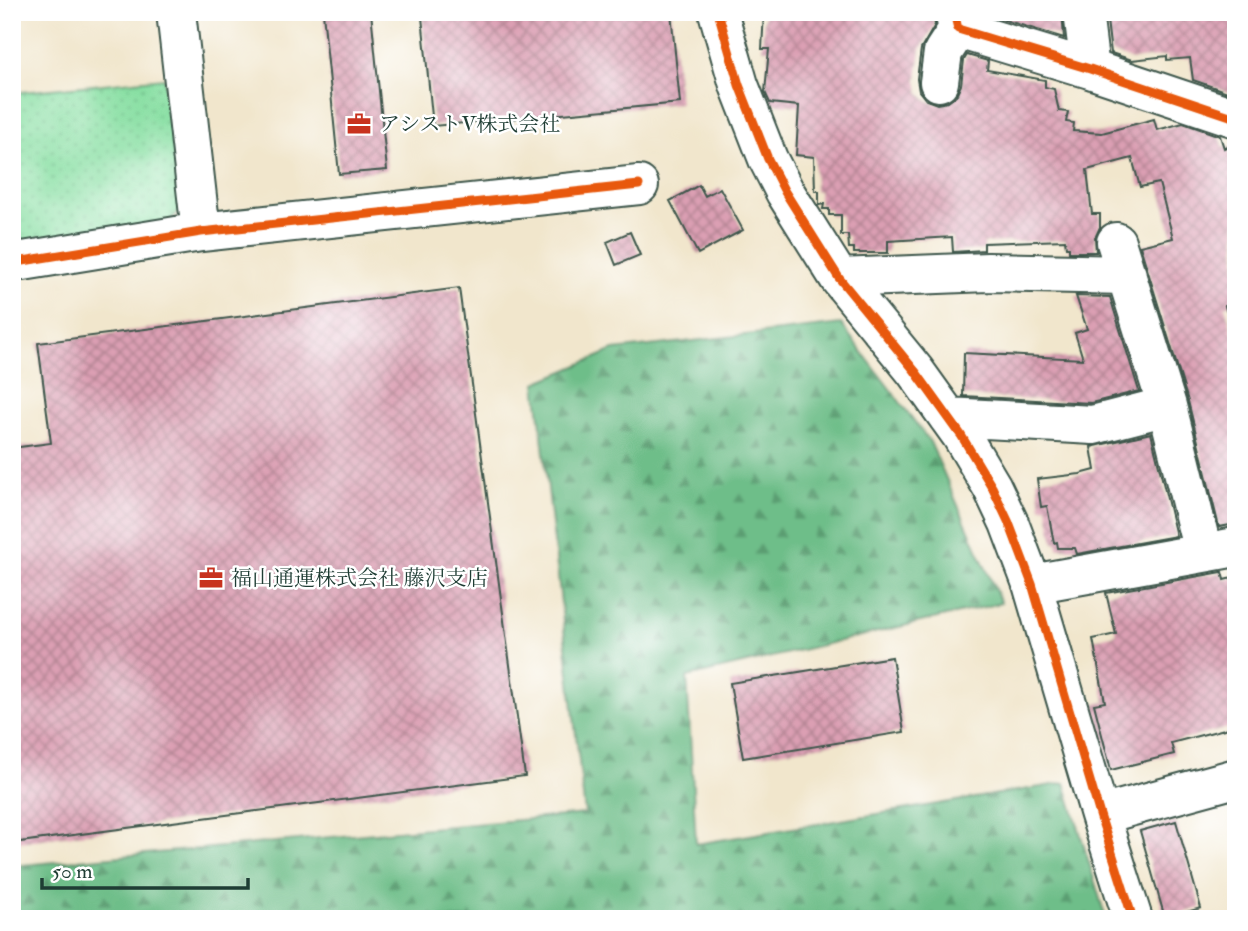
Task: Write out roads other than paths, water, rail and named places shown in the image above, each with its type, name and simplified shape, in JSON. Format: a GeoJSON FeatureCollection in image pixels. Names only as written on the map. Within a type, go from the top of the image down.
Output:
{"type":"FeatureCollection","features":[{"type":"Feature","properties":{"kind":"street"},"geometry":{"type":"LineString","coordinates":[[176,12],[201,232]]}},
{"type":"Feature","properties":{"kind":"street"},"geometry":{"type":"LineString","coordinates":[[718,12],[739,85],[768,159],[785,192],[839,278],[915,371],[948,417],[992,487],[1009,523],[1032,584],[1133,919]]}},
{"type":"Feature","properties":{"kind":"street"},"geometry":{"type":"LineString","coordinates":[[1083,12],[1090,69]]}},
{"type":"Feature","properties":{"kind":"street"},"geometry":{"type":"LineString","coordinates":[[939,82],[943,52],[956,20],[1236,118]]}},
{"type":"Feature","properties":{"kind":"street"},"geometry":{"type":"LineString","coordinates":[[12,259],[23,261],[201,232],[639,185]]}},
{"type":"Feature","properties":{"kind":"street"},"geometry":{"type":"LineString","coordinates":[[839,278],[988,272],[1121,258],[1167,406],[1219,550],[1032,584]]}},
{"type":"Feature","properties":{"kind":"street"},"geometry":{"type":"LineString","coordinates":[[948,417],[1093,425],[1167,406]]}},
{"type":"Feature","properties":{"kind":"street"},"geometry":{"type":"LineString","coordinates":[[1100,815],[1236,778]]}},
{"type":"Feature","properties":{"kind":"place","name":"アシストV株式会社"},"geometry":{"type":"Point","coordinates":[359,124]}},
{"type":"Feature","properties":{"kind":"place","name":"福山通運株式会社 藤沢支店"},"geometry":{"type":"Point","coordinates":[211,578]}}]}
